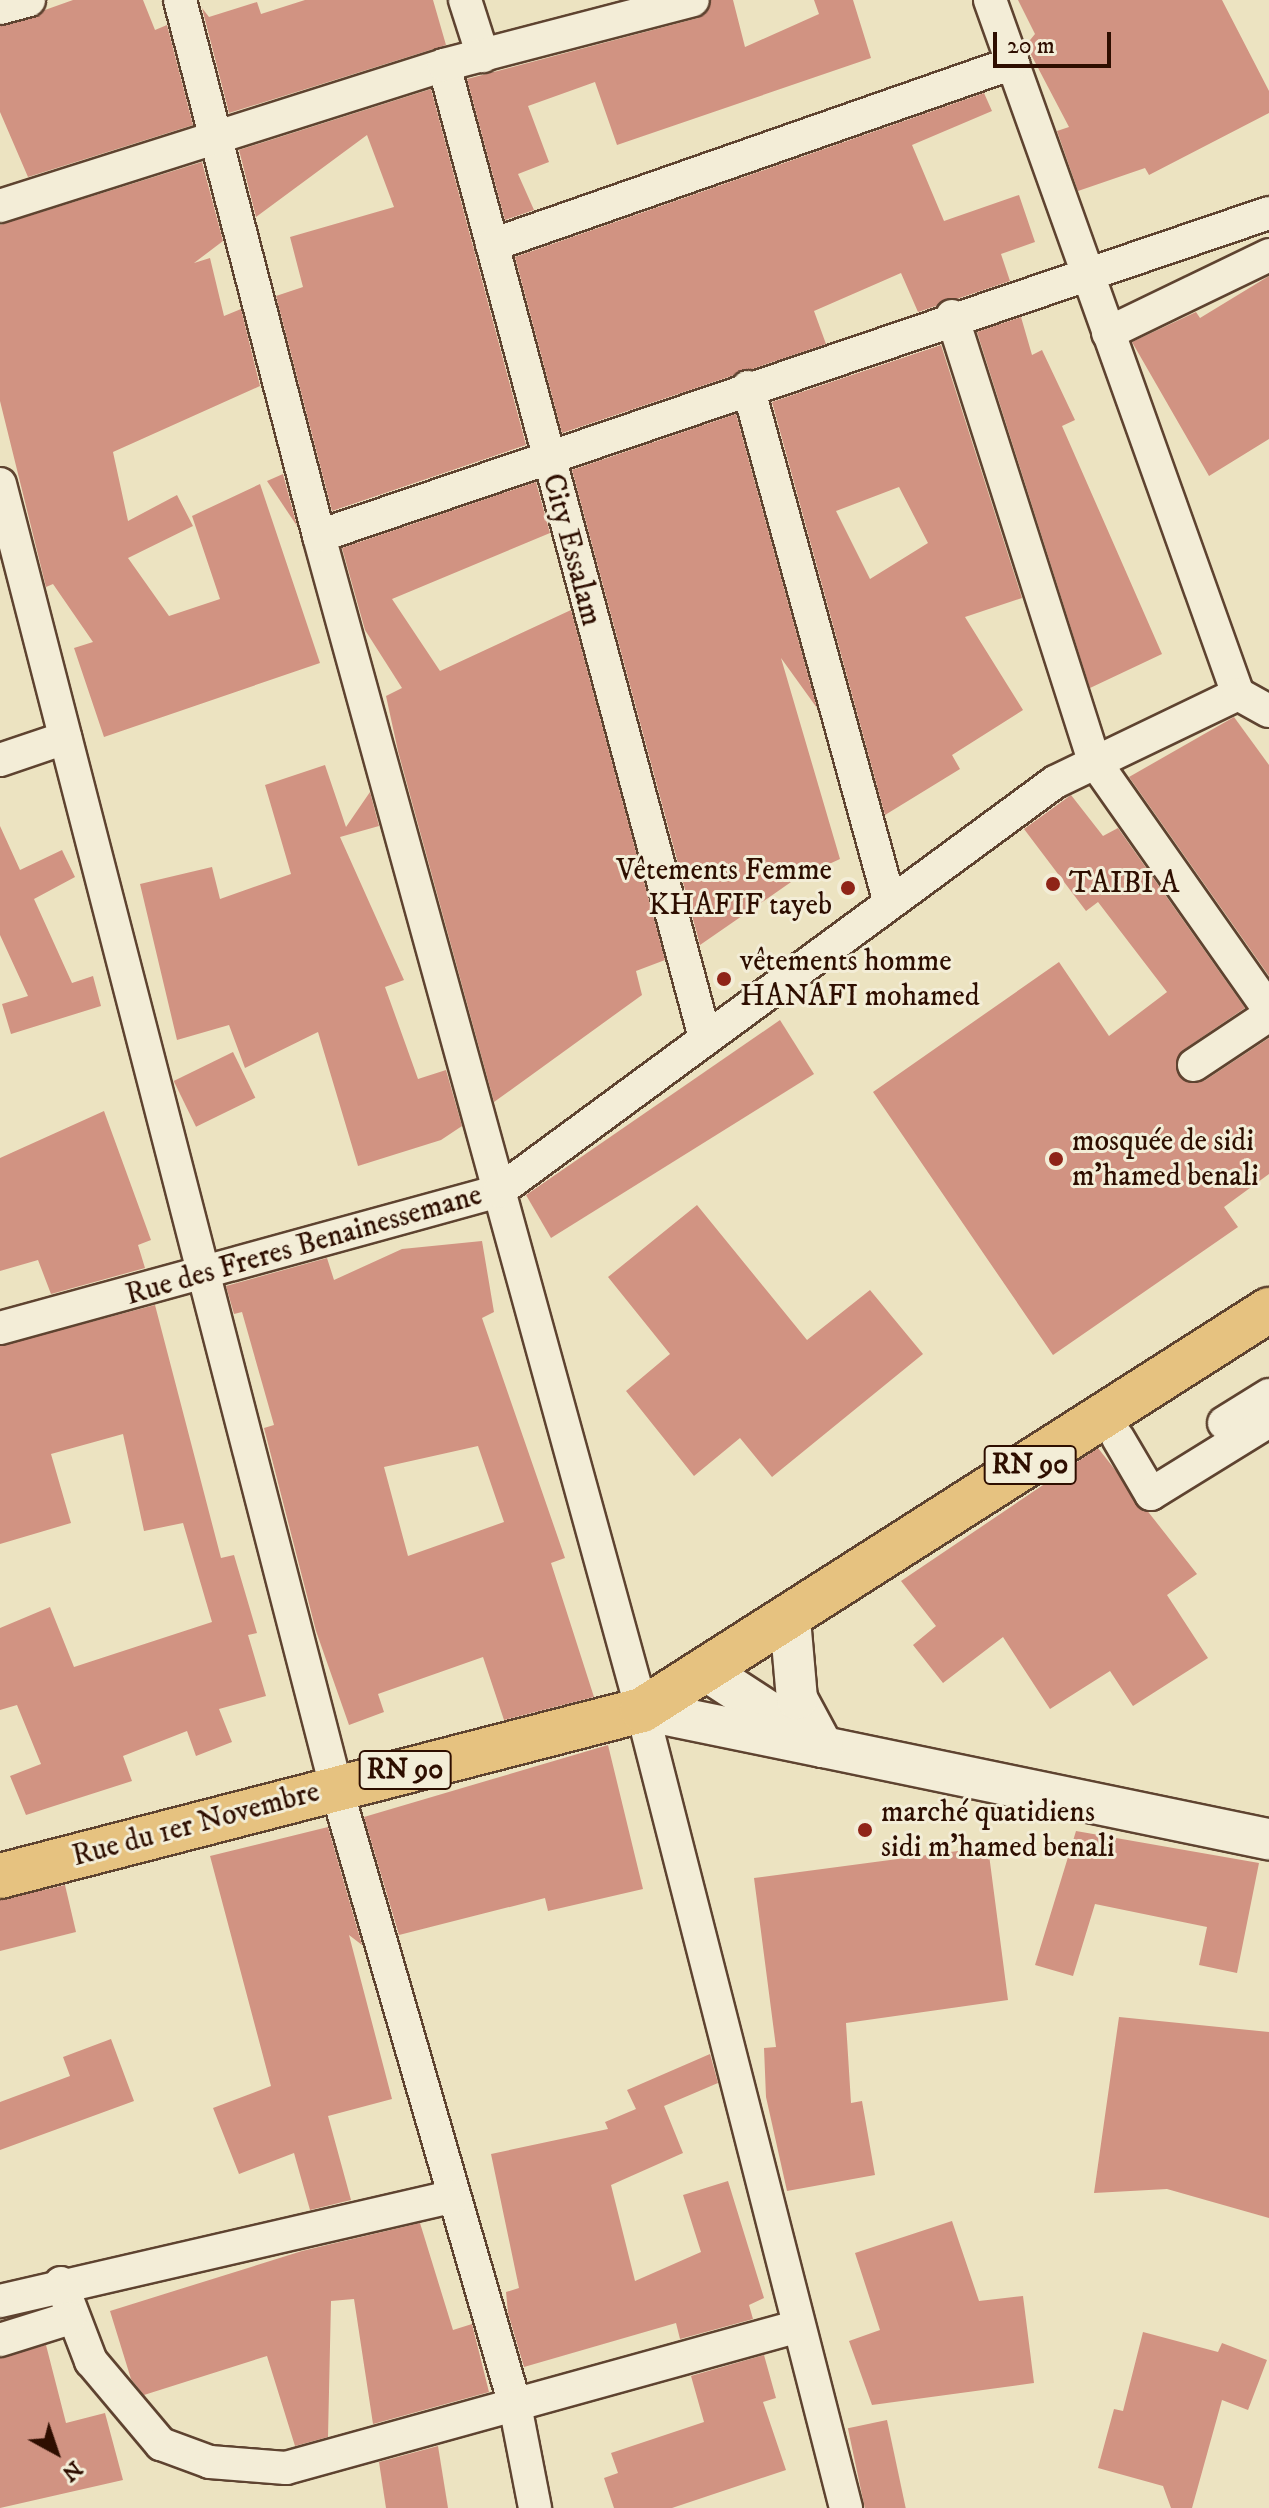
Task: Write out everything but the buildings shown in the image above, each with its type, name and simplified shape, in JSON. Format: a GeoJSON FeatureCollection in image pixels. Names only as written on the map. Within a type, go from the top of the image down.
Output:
{"type":"FeatureCollection","features":[{"type":"Feature","properties":{"kind":"main road","name":"RN 90"},"geometry":{"type":"LineString","coordinates":[[790,1619],[1269,1310]]}},
{"type":"Feature","properties":{"kind":"main road","name":"RN 90"},"geometry":{"type":"LineString","coordinates":[[790,1619],[1118,1438],[1269,1347]]}},
{"type":"Feature","properties":{"kind":"main road","name":"Rue du 1er Novembre"},"geometry":{"type":"LineString","coordinates":[[0,1876],[642,1710],[790,1619]]}},
{"type":"Feature","properties":{"kind":"street"},"geometry":{"type":"LineString","coordinates":[[0,8],[29,0]]}},
{"type":"Feature","properties":{"kind":"street"},"geometry":{"type":"LineString","coordinates":[[180,0],[319,536],[642,1710],[846,2508]]}},
{"type":"Feature","properties":{"kind":"street"},"geometry":{"type":"LineString","coordinates":[[465,0],[483,56]]}},
{"type":"Feature","properties":{"kind":"street"},"geometry":{"type":"LineString","coordinates":[[0,206],[444,65],[693,0]]}},
{"type":"Feature","properties":{"kind":"street"},"geometry":{"type":"LineString","coordinates":[[990,0],[1238,694],[1269,711]]}},
{"type":"Feature","properties":{"kind":"street"},"geometry":{"type":"LineString","coordinates":[[492,245],[1013,63]]}},
{"type":"Feature","properties":{"kind":"street","name":"City Essalam"},"geometry":{"type":"LineString","coordinates":[[444,65],[546,457],[704,1034]]}},
{"type":"Feature","properties":{"kind":"street"},"geometry":{"type":"LineString","coordinates":[[319,536],[1087,270],[1269,213]]}},
{"type":"Feature","properties":{"kind":"street"},"geometry":{"type":"LineString","coordinates":[[1108,333],[1269,255]]}},
{"type":"Feature","properties":{"kind":"street"},"geometry":{"type":"LineString","coordinates":[[952,316],[1093,759],[1269,1012],[1194,1065]]}},
{"type":"Feature","properties":{"kind":"street"},"geometry":{"type":"LineString","coordinates":[[748,387],[889,900]]}},
{"type":"Feature","properties":{"kind":"street"},"geometry":{"type":"LineString","coordinates":[[0,484],[336,1787],[515,2405],[535,2508]]}},
{"type":"Feature","properties":{"kind":"street","name":"Rue des Freres Benainessemane"},"geometry":{"type":"LineString","coordinates":[[0,1328],[204,1275],[499,1191],[704,1034],[889,900],[1093,759],[1238,694]]}},
{"type":"Feature","properties":{"kind":"street"},"geometry":{"type":"LineString","coordinates":[[0,760],[65,738]]}},
{"type":"Feature","properties":{"kind":"street"},"geometry":{"type":"LineString","coordinates":[[1140,1476],[1269,1395]]}},
{"type":"Feature","properties":{"kind":"street"},"geometry":{"type":"LineString","coordinates":[[1118,1438],[1151,1494],[1269,1421]]}},
{"type":"Feature","properties":{"kind":"street"},"geometry":{"type":"LineString","coordinates":[[790,1619],[797,1699],[823,1747]]}},
{"type":"Feature","properties":{"kind":"street"},"geometry":{"type":"LineString","coordinates":[[708,1672],[823,1747]]}},
{"type":"Feature","properties":{"kind":"street"},"geometry":{"type":"LineString","coordinates":[[642,1710],[1269,1839]]}},
{"type":"Feature","properties":{"kind":"street"},"geometry":{"type":"LineString","coordinates":[[0,2301],[61,2283],[454,2196]]}},
{"type":"Feature","properties":{"kind":"street"},"geometry":{"type":"LineString","coordinates":[[61,2283],[70,2318],[91,2361],[161,2444],[210,2462],[286,2468],[799,2326]]}},
{"type":"Feature","properties":{"kind":"street"},"geometry":{"type":"LineString","coordinates":[[0,2340],[70,2318]]}},
{"type":"Feature","properties":{"kind":"place","name":"TAIBI A"},"geometry":{"type":"Point","coordinates":[1053,884]}},
{"type":"Feature","properties":{"kind":"place","name":"Vêtements Femme KHAFIF tayeb"},"geometry":{"type":"Point","coordinates":[848,888]}},
{"type":"Feature","properties":{"kind":"place","name":"vêtements homme HANAFI mohamed"},"geometry":{"type":"Point","coordinates":[724,979]}},
{"type":"Feature","properties":{"kind":"place","name":"mosquée de sidi m'hamed benali"},"geometry":{"type":"Point","coordinates":[1056,1159]}},
{"type":"Feature","properties":{"kind":"place","name":"marché quatidiens sidi m'hamed benali"},"geometry":{"type":"Point","coordinates":[865,1830]}}]}
